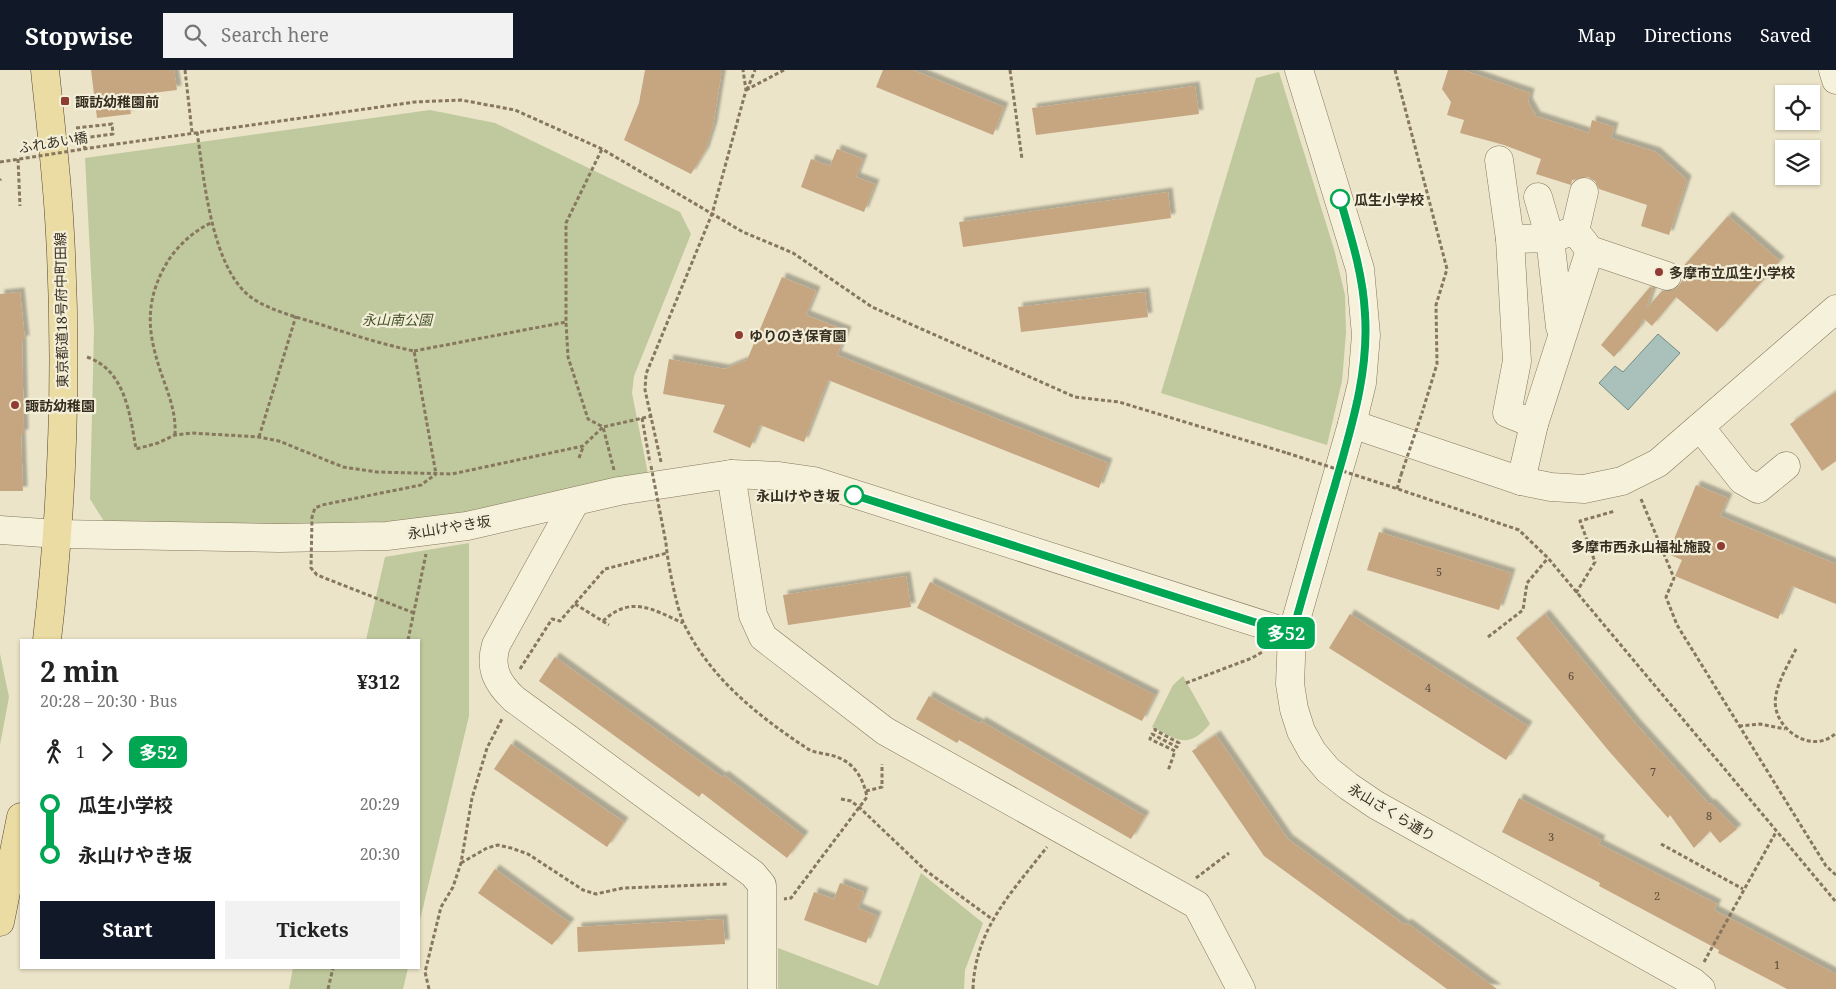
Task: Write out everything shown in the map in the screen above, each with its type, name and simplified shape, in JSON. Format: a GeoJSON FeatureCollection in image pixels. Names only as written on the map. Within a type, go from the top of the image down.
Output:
{"type":"FeatureCollection","features":[{"type":"Feature","properties":{"kind":"main road","name":"東京都道18号府中町田線"},"geometry":{"type":"LineString","coordinates":[[45,70],[60,217],[62,349],[58,534],[47,639]]}},
{"type":"Feature","properties":{"kind":"main road"},"geometry":{"type":"LineString","coordinates":[[0,922],[20,822]]}},
{"type":"Feature","properties":{"kind":"street","name":"永山さくら通り"},"geometry":{"type":"LineString","coordinates":[[1299,70],[1360,269],[1365,314],[1362,383],[1292,634],[1290,684],[1294,709],[1301,731],[1312,751],[1328,770],[1376,805],[1697,985]]}},
{"type":"Feature","properties":{"kind":"street"},"geometry":{"type":"LineString","coordinates":[[1833,70],[1836,80]]}},
{"type":"Feature","properties":{"kind":"street"},"geometry":{"type":"LineString","coordinates":[[1499,160],[1510,239],[1517,361],[1507,413],[1534,424]]}},
{"type":"Feature","properties":{"kind":"street"},"geometry":{"type":"LineString","coordinates":[[1521,481],[1534,424],[1561,336],[1571,240],[1584,192]]}},
{"type":"Feature","properties":{"kind":"street"},"geometry":{"type":"LineString","coordinates":[[1538,196],[1571,240],[1561,336]]}},
{"type":"Feature","properties":{"kind":"street"},"geometry":{"type":"LineString","coordinates":[[1510,239],[1571,240],[1667,276]]}},
{"type":"Feature","properties":{"kind":"street"},"geometry":{"type":"LineString","coordinates":[[1352,424],[1521,481],[1584,489],[1622,481],[1658,463],[1836,309]]}},
{"type":"Feature","properties":{"kind":"street"},"geometry":{"type":"LineString","coordinates":[[1700,426],[1742,480],[1758,489],[1786,466]]}},
{"type":"Feature","properties":{"kind":"street","name":"永山けやき坂"},"geometry":{"type":"LineString","coordinates":[[0,530],[58,534],[336,538],[431,531],[575,502],[619,491],[658,474],[779,476],[814,482],[1292,634]]}},
{"type":"Feature","properties":{"kind":"street"},"geometry":{"type":"LineString","coordinates":[[731,474],[753,615],[763,637],[885,731],[1197,905],[1241,989]]}},
{"type":"Feature","properties":{"kind":"street"},"geometry":{"type":"LineString","coordinates":[[575,502],[496,644],[493,655],[493,669],[501,686],[514,699],[753,874],[762,885],[762,989]]}},
{"type":"Feature","properties":{"kind":"path"},"geometry":{"type":"LineString","coordinates":[[185,70],[192,132]]}},
{"type":"Feature","properties":{"kind":"path"},"geometry":{"type":"LineString","coordinates":[[743,70],[746,90]]}},
{"type":"Feature","properties":{"kind":"path"},"geometry":{"type":"LineString","coordinates":[[755,70],[746,90],[712,214],[646,374],[645,390],[652,416],[667,553],[683,623],[707,662],[742,701],[811,751],[836,756],[849,762],[864,780],[868,797],[791,898],[763,902]]}},
{"type":"Feature","properties":{"kind":"path"},"geometry":{"type":"LineString","coordinates":[[746,90],[784,70]]}},
{"type":"Feature","properties":{"kind":"path"},"geometry":{"type":"LineString","coordinates":[[1010,70],[1022,159]]}},
{"type":"Feature","properties":{"kind":"path"},"geometry":{"type":"LineString","coordinates":[[1394,70],[1447,270],[1436,304],[1437,364],[1397,489]]}},
{"type":"Feature","properties":{"kind":"path","name":"ふれあい橋"},"geometry":{"type":"LineString","coordinates":[[0,162],[192,132],[415,102],[461,100],[515,110],[602,149],[743,232],[793,253],[872,307],[1075,397],[1119,402],[1397,489],[1519,530],[1548,558],[1836,902]]}},
{"type":"Feature","properties":{"kind":"path"},"geometry":{"type":"LineString","coordinates":[[76,128],[112,124],[113,134],[84,138],[85,149]]}},
{"type":"Feature","properties":{"kind":"path"},"geometry":{"type":"LineString","coordinates":[[197,132],[211,223],[222,253],[236,281],[250,297],[268,307],[384,345],[414,350],[566,322]]}},
{"type":"Feature","properties":{"kind":"path"},"geometry":{"type":"LineString","coordinates":[[602,149],[566,223],[566,322],[568,358],[588,419],[603,427],[619,491]]}},
{"type":"Feature","properties":{"kind":"path"},"geometry":{"type":"LineString","coordinates":[[18,159],[20,206]]}},
{"type":"Feature","properties":{"kind":"path"},"geometry":{"type":"LineString","coordinates":[[174,435],[174,413],[150,324],[150,302],[153,288],[168,262],[193,234],[211,223]]}},
{"type":"Feature","properties":{"kind":"path"},"geometry":{"type":"LineString","coordinates":[[259,437],[296,316]]}},
{"type":"Feature","properties":{"kind":"path"},"geometry":{"type":"LineString","coordinates":[[62,349],[95,360],[106,366],[116,379],[124,395],[136,449],[174,435],[210,433],[259,437],[279,441],[343,467],[376,472],[436,474],[474,470],[583,446]]}},
{"type":"Feature","properties":{"kind":"path"},"geometry":{"type":"LineString","coordinates":[[414,350],[436,474]]}},
{"type":"Feature","properties":{"kind":"path"},"geometry":{"type":"LineString","coordinates":[[579,458],[583,446],[603,427],[652,416]]}},
{"type":"Feature","properties":{"kind":"path"},"geometry":{"type":"LineString","coordinates":[[642,418],[658,474]]}},
{"type":"Feature","properties":{"kind":"path"},"geometry":{"type":"LineString","coordinates":[[414,614],[317,575],[311,568],[312,517],[315,508],[322,504],[421,485],[436,474]]}},
{"type":"Feature","properties":{"kind":"path"},"geometry":{"type":"LineString","coordinates":[[1632,476],[1674,578],[1666,597],[1677,625],[1826,866],[1836,875]]}},
{"type":"Feature","properties":{"kind":"path"},"geometry":{"type":"LineString","coordinates":[[1576,592],[1595,562],[1580,521],[1615,511]]}},
{"type":"Feature","properties":{"kind":"path"},"geometry":{"type":"LineString","coordinates":[[408,639],[431,531]]}},
{"type":"Feature","properties":{"kind":"path"},"geometry":{"type":"LineString","coordinates":[[518,672],[552,619],[560,620],[605,569],[667,553]]}},
{"type":"Feature","properties":{"kind":"path"},"geometry":{"type":"LineString","coordinates":[[1488,637],[1523,610],[1527,583],[1548,558]]}},
{"type":"Feature","properties":{"kind":"path"},"geometry":{"type":"LineString","coordinates":[[576,604],[609,625]]}},
{"type":"Feature","properties":{"kind":"path"},"geometry":{"type":"LineString","coordinates":[[602,621],[613,611],[625,606],[637,605],[683,623]]}},
{"type":"Feature","properties":{"kind":"path"},"geometry":{"type":"LineString","coordinates":[[1796,649],[1776,695],[1776,712],[1786,729],[1800,739],[1819,740],[1836,733]]}},
{"type":"Feature","properties":{"kind":"path"},"geometry":{"type":"LineString","coordinates":[[1186,683],[1252,658]]}},
{"type":"Feature","properties":{"kind":"path"},"geometry":{"type":"LineString","coordinates":[[1739,726],[1760,724],[1786,729]]}},
{"type":"Feature","properties":{"kind":"path"},"geometry":{"type":"LineString","coordinates":[[429,989],[425,972],[442,907],[453,887],[461,863],[472,798],[487,748],[497,725]]}},
{"type":"Feature","properties":{"kind":"path"},"geometry":{"type":"LineString","coordinates":[[1155,728],[1155,730],[1179,743],[1177,747],[1152,734],[1150,739],[1174,751],[1168,770]]}},
{"type":"Feature","properties":{"kind":"path"},"geometry":{"type":"LineString","coordinates":[[866,791],[882,787],[882,764]]}},
{"type":"Feature","properties":{"kind":"path"},"geometry":{"type":"LineString","coordinates":[[841,799],[851,801],[860,808],[925,870],[992,919]]}},
{"type":"Feature","properties":{"kind":"path"},"geometry":{"type":"LineString","coordinates":[[972,989],[974,966],[992,919],[1060,830]]}},
{"type":"Feature","properties":{"kind":"path"},"geometry":{"type":"LineString","coordinates":[[1697,985],[1743,889],[1776,832]]}},
{"type":"Feature","properties":{"kind":"path"},"geometry":{"type":"LineString","coordinates":[[1661,844],[1743,889]]}},
{"type":"Feature","properties":{"kind":"path"},"geometry":{"type":"LineString","coordinates":[[461,863],[487,848],[498,846],[511,848],[528,854],[583,890],[596,894],[623,888],[743,884],[753,874]]}},
{"type":"Feature","properties":{"kind":"path"},"geometry":{"type":"LineString","coordinates":[[1176,894],[1229,852]]}},
{"type":"Feature","properties":{"kind":"path"},"geometry":{"type":"LineString","coordinates":[[328,989],[333,969]]}},
{"type":"Feature","properties":{"kind":"green space"},"geometry":{"type":"Polygon","coordinates":[[[1279,72],[1334,249],[1345,295],[1346,333],[1342,381],[1327,445],[1161,393],[1256,78],[1279,72]]]}},
{"type":"Feature","properties":{"kind":"green space","name":"永山南公園"},"geometry":{"type":"Polygon","coordinates":[[[430,110],[495,123],[680,212],[691,234],[634,376],[632,393],[649,479],[452,516],[385,524],[280,527],[105,523],[90,499],[94,330],[85,158],[430,110]]]}},
{"type":"Feature","properties":{"kind":"green space"},"geometry":{"type":"Polygon","coordinates":[[[469,543],[469,716],[420,920],[420,639],[366,639],[385,557],[469,543]]]}},
{"type":"Feature","properties":{"kind":"green space"},"geometry":{"type":"Polygon","coordinates":[[[0,654],[9,697],[0,745],[0,654]]]}},
{"type":"Feature","properties":{"kind":"green space"},"geometry":{"type":"Polygon","coordinates":[[[1183,676],[1210,724],[1202,732],[1189,740],[1176,739],[1152,727],[1173,685],[1183,676]]]}},
{"type":"Feature","properties":{"kind":"green space"},"geometry":{"type":"Polygon","coordinates":[[[921,873],[983,923],[965,970],[964,989],[778,989],[778,948],[878,986],[921,873]]]}},
{"type":"Feature","properties":{"kind":"green space"},"geometry":{"type":"Polygon","coordinates":[[[293,969],[408,969],[403,989],[289,989],[293,969]]]}},
{"type":"Feature","properties":{"kind":"water"},"geometry":{"type":"Polygon","coordinates":[[[1658,334],[1680,353],[1628,410],[1599,383],[1615,366],[1623,372],[1658,334]]]}},
{"type":"Feature","properties":{"kind":"building"},"geometry":{"type":"Polygon","coordinates":[[[91,70],[174,70],[177,90],[128,96],[131,114],[97,118],[91,70]]]}},
{"type":"Feature","properties":{"kind":"building"},"geometry":{"type":"Polygon","coordinates":[[[645,70],[722,70],[713,126],[705,151],[691,174],[624,140],[639,103],[645,70]]]}},
{"type":"Feature","properties":{"kind":"building"},"geometry":{"type":"Polygon","coordinates":[[[883,70],[913,70],[1004,107],[993,135],[876,87],[883,70]]]}},
{"type":"Feature","properties":{"kind":"building"},"geometry":{"type":"Polygon","coordinates":[[[1448,70],[1463,70],[1530,93],[1528,102],[1536,116],[1589,133],[1592,120],[1614,127],[1611,138],[1656,152],[1687,180],[1669,235],[1641,226],[1647,205],[1599,189],[1595,181],[1588,177],[1572,180],[1571,185],[1536,174],[1541,159],[1504,145],[1460,133],[1464,120],[1447,115],[1451,102],[1442,89],[1448,70]]]}},
{"type":"Feature","properties":{"kind":"building"},"geometry":{"type":"Polygon","coordinates":[[[1195,86],[1199,114],[1036,135],[1032,108],[1195,86]]]}},
{"type":"Feature","properties":{"kind":"building"},"geometry":{"type":"Polygon","coordinates":[[[837,149],[863,159],[856,177],[875,184],[864,212],[801,187],[811,159],[830,166],[837,149]]]}},
{"type":"Feature","properties":{"kind":"building"},"geometry":{"type":"Polygon","coordinates":[[[1168,192],[1171,218],[963,247],[959,222],[1168,192]]]}},
{"type":"Feature","properties":{"kind":"building"},"geometry":{"type":"Polygon","coordinates":[[[1728,216],[1780,261],[1717,332],[1676,297],[1652,326],[1643,318],[1640,327],[1614,357],[1601,345],[1650,287],[1653,288],[1646,309],[1662,291],[1671,291],[1678,287],[1682,281],[1681,269],[1728,216]]]}},
{"type":"Feature","properties":{"kind":"building"},"geometry":{"type":"Polygon","coordinates":[[[782,277],[816,291],[806,315],[847,331],[837,355],[1108,463],[1099,488],[828,380],[804,442],[760,425],[750,448],[713,432],[725,405],[663,394],[669,359],[725,369],[747,360],[782,277]]]}},
{"type":"Feature","properties":{"kind":"building","name":"諏訪幼稚園"},"geometry":{"type":"Polygon","coordinates":[[[20,292],[25,340],[22,340],[24,434],[21,434],[23,491],[0,491],[0,294],[20,292]]]}},
{"type":"Feature","properties":{"kind":"building"},"geometry":{"type":"Polygon","coordinates":[[[1145,292],[1148,317],[1021,332],[1018,307],[1145,292]]]}},
{"type":"Feature","properties":{"kind":"building"},"geometry":{"type":"Polygon","coordinates":[[[1836,392],[1836,461],[1822,471],[1790,424],[1836,392]]]}},
{"type":"Feature","properties":{"kind":"building","name":"多摩市西永山福祉施設"},"geometry":{"type":"Polygon","coordinates":[[[1696,485],[1728,498],[1720,516],[1836,564],[1836,604],[1792,586],[1778,619],[1675,576],[1682,560],[1668,554],[1696,485]]]}},
{"type":"Feature","properties":{"kind":"building"},"geometry":{"type":"Polygon","coordinates":[[[1379,532],[1511,573],[1499,610],[1367,570],[1379,532]]]}},
{"type":"Feature","properties":{"kind":"building"},"geometry":{"type":"Polygon","coordinates":[[[906,576],[911,607],[788,625],[783,595],[906,576]]]}},
{"type":"Feature","properties":{"kind":"building"},"geometry":{"type":"Polygon","coordinates":[[[930,582],[1155,695],[1142,721],[917,608],[930,582]]]}},
{"type":"Feature","properties":{"kind":"building"},"geometry":{"type":"Polygon","coordinates":[[[1350,614],[1528,726],[1506,760],[1329,648],[1350,614]]]}},
{"type":"Feature","properties":{"kind":"building"},"geometry":{"type":"Polygon","coordinates":[[[1545,614],[1637,725],[1709,804],[1711,803],[1737,829],[1720,843],[1710,831],[1694,848],[1670,815],[1668,818],[1608,750],[1516,638],[1545,614]]]}},
{"type":"Feature","properties":{"kind":"building"},"geometry":{"type":"Polygon","coordinates":[[[555,657],[722,777],[724,775],[804,836],[787,858],[702,793],[699,797],[539,681],[555,657]]]}},
{"type":"Feature","properties":{"kind":"building"},"geometry":{"type":"Polygon","coordinates":[[[929,696],[980,724],[981,721],[1145,816],[1131,839],[959,740],[957,743],[916,719],[929,696]]]}},
{"type":"Feature","properties":{"kind":"building"},"geometry":{"type":"Polygon","coordinates":[[[1216,735],[1288,839],[1405,925],[1407,923],[1497,989],[1447,989],[1264,856],[1192,751],[1216,735]]]}},
{"type":"Feature","properties":{"kind":"building"},"geometry":{"type":"Polygon","coordinates":[[[511,744],[624,822],[607,847],[494,769],[511,744]]]}},
{"type":"Feature","properties":{"kind":"building"},"geometry":{"type":"Polygon","coordinates":[[[1519,798],[1601,840],[1599,844],[1717,904],[1714,910],[1836,974],[1836,989],[1787,989],[1718,953],[1719,950],[1599,886],[1600,883],[1502,832],[1519,798]]]}},
{"type":"Feature","properties":{"kind":"building"},"geometry":{"type":"Polygon","coordinates":[[[495,869],[570,923],[552,945],[478,893],[495,869]]]}},
{"type":"Feature","properties":{"kind":"building"},"geometry":{"type":"Polygon","coordinates":[[[840,883],[864,892],[858,908],[877,916],[866,943],[804,920],[814,892],[834,899],[840,883]]]}},
{"type":"Feature","properties":{"kind":"building"},"geometry":{"type":"Polygon","coordinates":[[[723,919],[725,944],[578,952],[577,927],[723,919]]]}},
{"type":"Feature","properties":{"kind":"bus line","name":"多52"},"geometry":{"type":"LineString","coordinates":[[854,495],[1292,634],[1362,383],[1366,335],[1363,292],[1360,269],[1340,199]]}},
{"type":"Feature","properties":{"kind":"place","name":"諏訪幼稚園前"},"geometry":{"type":"Point","coordinates":[65,101]}},
{"type":"Feature","properties":{"kind":"place","name":"瓜生小学校"},"geometry":{"type":"Point","coordinates":[1340,199]}},
{"type":"Feature","properties":{"kind":"place","name":"多摩市立瓜生小学校"},"geometry":{"type":"Point","coordinates":[1659,272]}},
{"type":"Feature","properties":{"kind":"place","name":"ゆりのき保育園"},"geometry":{"type":"Point","coordinates":[739,335]}},
{"type":"Feature","properties":{"kind":"place","name":"諏訪幼稚園"},"geometry":{"type":"Point","coordinates":[15,405]}},
{"type":"Feature","properties":{"kind":"place","name":"永山けやき坂"},"geometry":{"type":"Point","coordinates":[854,495]}},
{"type":"Feature","properties":{"kind":"place","name":"多摩市西永山福祉施設"},"geometry":{"type":"Point","coordinates":[1721,546]}}]}
